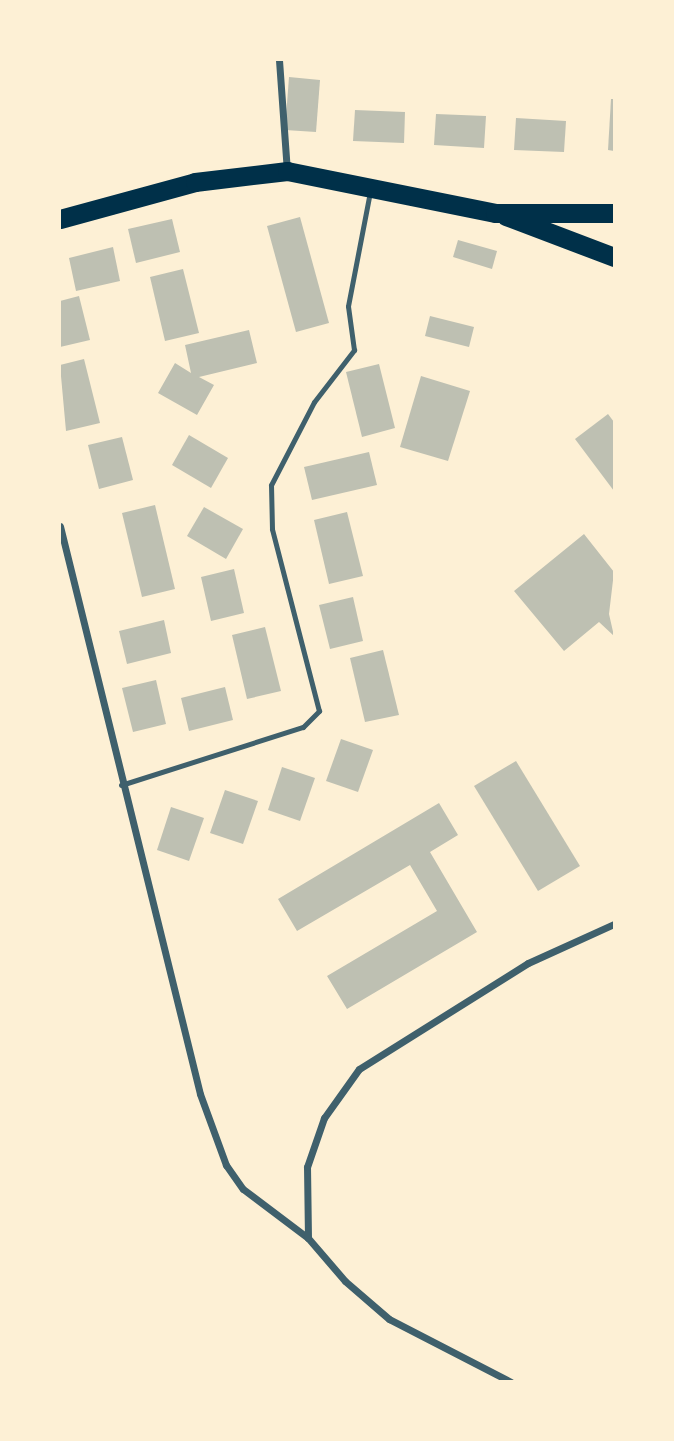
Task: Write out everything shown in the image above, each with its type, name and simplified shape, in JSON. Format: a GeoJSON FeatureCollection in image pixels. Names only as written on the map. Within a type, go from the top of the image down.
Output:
{"type":"FeatureCollection","features":[{"type":"Feature","properties":{"kind":"highway"},"geometry":{"type":"LineString","coordinates":[[60,219],[195,182],[287,170],[370,192],[495,212],[614,213]]}},
{"type":"Feature","properties":{"kind":"highway"},"geometry":{"type":"LineString","coordinates":[[495,212],[614,257]]}},
{"type":"Feature","properties":{"kind":"street"},"geometry":{"type":"LineString","coordinates":[[279,60],[287,170]]}},
{"type":"Feature","properties":{"kind":"street"},"geometry":{"type":"LineString","coordinates":[[60,526],[121,785],[200,1094],[226,1165],[266,1211],[308,1238],[389,1319],[511,1381]]}},
{"type":"Feature","properties":{"kind":"street"},"geometry":{"type":"LineString","coordinates":[[308,1238],[307,1167],[324,1118],[359,1069],[528,963],[614,924]]}},
{"type":"Feature","properties":{"kind":"lane"},"geometry":{"type":"LineString","coordinates":[[121,785],[303,727],[319,711],[272,529],[271,485],[314,402],[354,350],[348,306],[370,192]]}},
{"type":"Feature","properties":{"kind":"building"},"geometry":{"type":"Polygon","coordinates":[[[289,77],[320,80],[316,132],[285,130],[289,77]]]}},
{"type":"Feature","properties":{"kind":"building"},"geometry":{"type":"Polygon","coordinates":[[[611,99],[614,99],[614,151],[608,150],[611,99]]]}},
{"type":"Feature","properties":{"kind":"building"},"geometry":{"type":"Polygon","coordinates":[[[355,110],[405,112],[404,143],[353,141],[355,110]]]}},
{"type":"Feature","properties":{"kind":"building"},"geometry":{"type":"Polygon","coordinates":[[[436,114],[486,116],[484,148],[434,145],[436,114]]]}},
{"type":"Feature","properties":{"kind":"building"},"geometry":{"type":"Polygon","coordinates":[[[516,118],[566,121],[564,152],[514,150],[516,118]]]}},
{"type":"Feature","properties":{"kind":"building"},"geometry":{"type":"Polygon","coordinates":[[[300,217],[329,323],[296,332],[267,226],[300,217]]]}},
{"type":"Feature","properties":{"kind":"building"},"geometry":{"type":"Polygon","coordinates":[[[172,219],[180,252],[136,263],[128,229],[172,219]]]}},
{"type":"Feature","properties":{"kind":"building"},"geometry":{"type":"Polygon","coordinates":[[[458,240],[497,251],[492,269],[453,257],[458,240]]]}},
{"type":"Feature","properties":{"kind":"building"},"geometry":{"type":"Polygon","coordinates":[[[113,247],[120,281],[76,291],[69,258],[113,247]]]}},
{"type":"Feature","properties":{"kind":"building"},"geometry":{"type":"Polygon","coordinates":[[[183,269],[199,333],[165,341],[150,277],[183,269]]]}},
{"type":"Feature","properties":{"kind":"building"},"geometry":{"type":"Polygon","coordinates":[[[79,296],[90,340],[60,347],[60,301],[79,296]]]}},
{"type":"Feature","properties":{"kind":"building"},"geometry":{"type":"Polygon","coordinates":[[[430,316],[474,327],[469,347],[425,336],[430,316]]]}},
{"type":"Feature","properties":{"kind":"building"},"geometry":{"type":"Polygon","coordinates":[[[249,330],[257,363],[199,377],[214,385],[197,415],[158,393],[175,363],[191,373],[185,345],[249,330]]]}},
{"type":"Feature","properties":{"kind":"building"},"geometry":{"type":"Polygon","coordinates":[[[84,359],[100,423],[66,431],[60,365],[84,359]]]}},
{"type":"Feature","properties":{"kind":"building"},"geometry":{"type":"Polygon","coordinates":[[[379,364],[395,428],[362,437],[346,372],[379,364]]]}},
{"type":"Feature","properties":{"kind":"building"},"geometry":{"type":"Polygon","coordinates":[[[421,376],[470,391],[448,461],[400,447],[421,376]]]}},
{"type":"Feature","properties":{"kind":"building"},"geometry":{"type":"Polygon","coordinates":[[[608,414],[614,422],[614,491],[575,439],[608,414]]]}},
{"type":"Feature","properties":{"kind":"building"},"geometry":{"type":"Polygon","coordinates":[[[189,435],[228,458],[211,488],[172,465],[189,435]]]}},
{"type":"Feature","properties":{"kind":"building"},"geometry":{"type":"Polygon","coordinates":[[[122,437],[133,480],[99,489],[88,445],[122,437]]]}},
{"type":"Feature","properties":{"kind":"building"},"geometry":{"type":"Polygon","coordinates":[[[369,452],[377,485],[312,500],[304,467],[369,452]]]}},
{"type":"Feature","properties":{"kind":"building"},"geometry":{"type":"Polygon","coordinates":[[[155,505],[175,589],[142,597],[122,513],[155,505]]]}},
{"type":"Feature","properties":{"kind":"building"},"geometry":{"type":"Polygon","coordinates":[[[204,507],[243,529],[226,559],[187,536],[204,507]]]}},
{"type":"Feature","properties":{"kind":"building"},"geometry":{"type":"Polygon","coordinates":[[[347,512],[363,576],[329,584],[314,520],[347,512]]]}},
{"type":"Feature","properties":{"kind":"building"},"geometry":{"type":"Polygon","coordinates":[[[584,534],[614,572],[609,614],[614,636],[599,622],[564,651],[514,591],[584,534]]]}},
{"type":"Feature","properties":{"kind":"building"},"geometry":{"type":"Polygon","coordinates":[[[234,569],[244,613],[211,621],[201,577],[234,569]]]}},
{"type":"Feature","properties":{"kind":"building"},"geometry":{"type":"Polygon","coordinates":[[[353,597],[363,641],[330,649],[319,605],[353,597]]]}},
{"type":"Feature","properties":{"kind":"building"},"geometry":{"type":"Polygon","coordinates":[[[164,620],[171,653],[127,664],[119,631],[164,620]]]}},
{"type":"Feature","properties":{"kind":"building"},"geometry":{"type":"Polygon","coordinates":[[[265,627],[281,691],[247,699],[232,635],[265,627]]]}},
{"type":"Feature","properties":{"kind":"building"},"geometry":{"type":"Polygon","coordinates":[[[383,650],[399,715],[365,722],[350,658],[383,650]]]}},
{"type":"Feature","properties":{"kind":"building"},"geometry":{"type":"Polygon","coordinates":[[[156,680],[166,724],[133,732],[122,688],[156,680]]]}},
{"type":"Feature","properties":{"kind":"building"},"geometry":{"type":"Polygon","coordinates":[[[225,687],[233,720],[189,731],[181,698],[225,687]]]}},
{"type":"Feature","properties":{"kind":"building"},"geometry":{"type":"Polygon","coordinates":[[[341,739],[373,750],[358,792],[326,781],[341,739]]]}},
{"type":"Feature","properties":{"kind":"building"},"geometry":{"type":"Polygon","coordinates":[[[516,761],[580,866],[538,891],[474,786],[516,761]]]}},
{"type":"Feature","properties":{"kind":"building"},"geometry":{"type":"Polygon","coordinates":[[[282,767],[315,778],[300,821],[268,810],[282,767]]]}},
{"type":"Feature","properties":{"kind":"building"},"geometry":{"type":"Polygon","coordinates":[[[225,790],[258,801],[243,844],[210,833],[225,790]]]}},
{"type":"Feature","properties":{"kind":"building"},"geometry":{"type":"Polygon","coordinates":[[[439,803],[458,835],[430,852],[477,932],[347,1009],[327,976],[437,911],[410,865],[297,931],[278,899],[439,803]]]}},
{"type":"Feature","properties":{"kind":"building"},"geometry":{"type":"Polygon","coordinates":[[[171,807],[204,818],[189,861],[157,850],[171,807]]]}}]}
